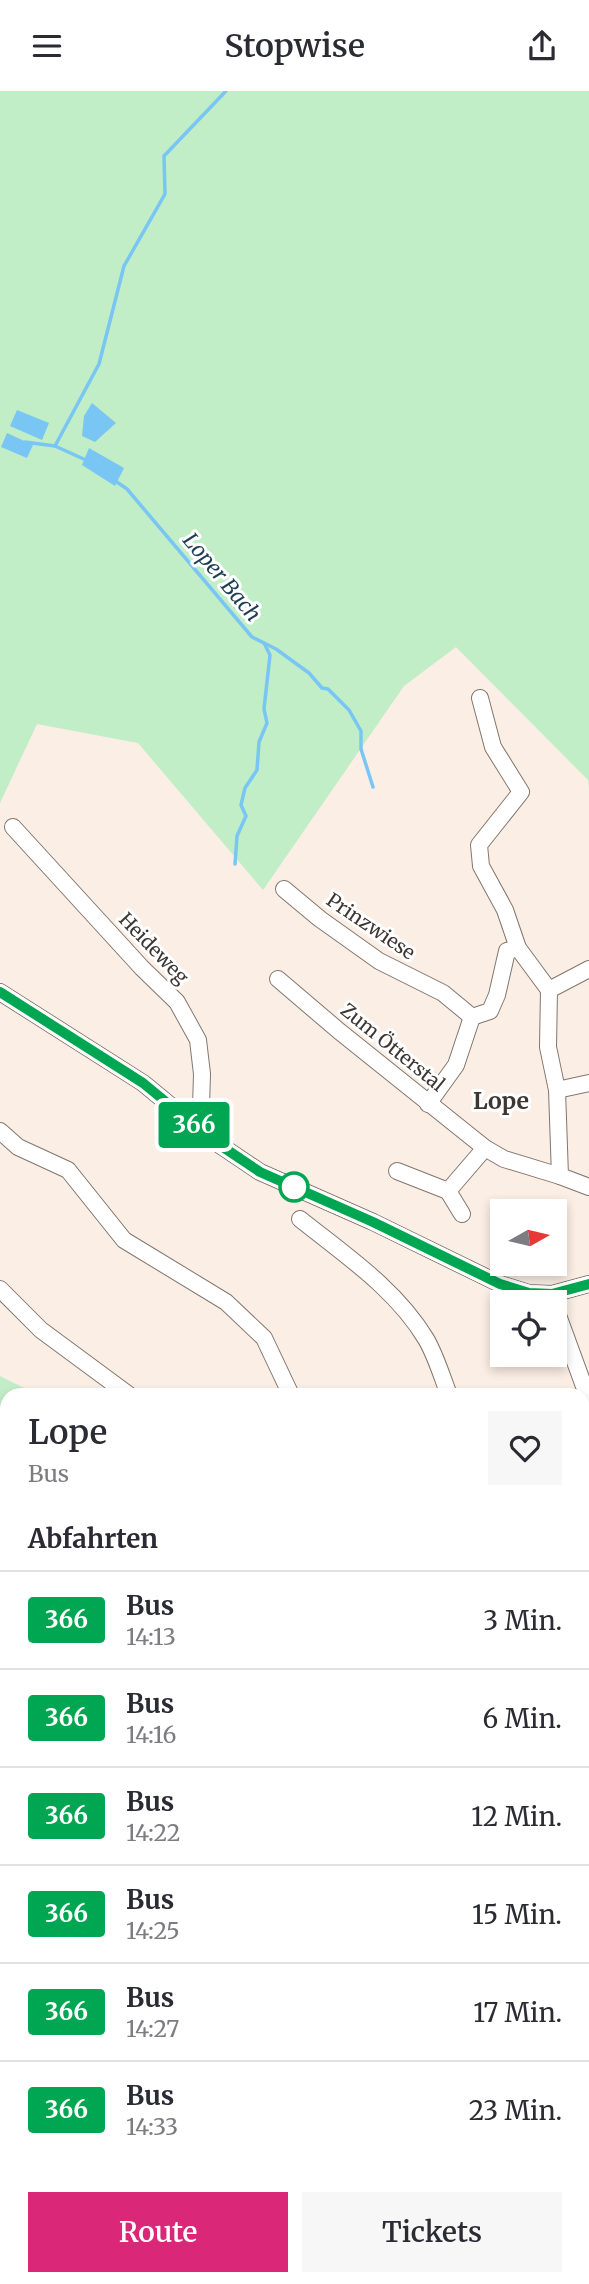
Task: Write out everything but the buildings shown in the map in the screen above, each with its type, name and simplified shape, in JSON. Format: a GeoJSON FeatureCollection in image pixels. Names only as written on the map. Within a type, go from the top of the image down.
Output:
{"type":"FeatureCollection","features":[{"type":"Feature","properties":{"kind":"street"},"geometry":{"type":"LineString","coordinates":[[480,698],[493,747],[521,792],[479,845],[481,866],[505,910],[518,947],[549,990],[548,1047],[557,1090],[560,1176]]}},
{"type":"Feature","properties":{"kind":"street","name":"Heideweg"},"geometry":{"type":"LineString","coordinates":[[13,827],[142,968],[177,1002],[198,1040],[202,1074],[201,1107],[191,1123]]}},
{"type":"Feature","properties":{"kind":"street","name":"Prinzwiese"},"geometry":{"type":"LineString","coordinates":[[284,890],[379,961],[443,993],[472,1017]]}},
{"type":"Feature","properties":{"kind":"street"},"geometry":{"type":"LineString","coordinates":[[428,1104],[456,1065],[472,1017],[490,1011],[498,995],[507,951],[518,947]]}},
{"type":"Feature","properties":{"kind":"street"},"geometry":{"type":"LineString","coordinates":[[549,990],[589,969]]}},
{"type":"Feature","properties":{"kind":"street","name":"Zum Ötterstal"},"geometry":{"type":"LineString","coordinates":[[278,979],[428,1104],[485,1147],[504,1159],[589,1187]]}},
{"type":"Feature","properties":{"kind":"street"},"geometry":{"type":"LineString","coordinates":[[0,992],[143,1083],[191,1123],[260,1172],[373,1222],[500,1284],[519,1290]]}},
{"type":"Feature","properties":{"kind":"street"},"geometry":{"type":"LineString","coordinates":[[557,1090],[589,1083]]}},
{"type":"Feature","properties":{"kind":"street"},"geometry":{"type":"LineString","coordinates":[[0,1131],[18,1147],[68,1170],[124,1240],[226,1302],[264,1338],[289,1388]]}},
{"type":"Feature","properties":{"kind":"street"},"geometry":{"type":"LineString","coordinates":[[448,1191],[485,1147]]}},
{"type":"Feature","properties":{"kind":"street"},"geometry":{"type":"LineString","coordinates":[[397,1171],[448,1191],[462,1214]]}},
{"type":"Feature","properties":{"kind":"street"},"geometry":{"type":"LineString","coordinates":[[300,1219],[390,1292],[410,1315],[428,1342],[446,1388]]}},
{"type":"Feature","properties":{"kind":"street"},"geometry":{"type":"LineString","coordinates":[[567,1295],[589,1284]]}},
{"type":"Feature","properties":{"kind":"street"},"geometry":{"type":"LineString","coordinates":[[0,1289],[41,1330],[120,1388]]}},
{"type":"Feature","properties":{"kind":"street"},"geometry":{"type":"LineString","coordinates":[[567,1332],[585,1375]]}},
{"type":"Feature","properties":{"kind":"green space"},"geometry":{"type":"Polygon","coordinates":[[[0,91],[589,91],[589,788],[588,780],[456,647],[404,686],[263,890],[138,743],[37,724],[0,803],[0,91]]]}},
{"type":"Feature","properties":{"kind":"green space"},"geometry":{"type":"Polygon","coordinates":[[[0,1376],[24,1388],[0,1388],[0,1376]]]}},
{"type":"Feature","properties":{"kind":"water"},"geometry":{"type":"Polygon","coordinates":[[[92,403],[116,423],[95,442],[82,436],[84,416],[92,403]]]}},
{"type":"Feature","properties":{"kind":"water"},"geometry":{"type":"Polygon","coordinates":[[[17,410],[49,423],[42,440],[10,426],[17,410]]]}},
{"type":"Feature","properties":{"kind":"water"},"geometry":{"type":"Polygon","coordinates":[[[7,433],[33,445],[27,458],[1,447],[7,433]]]}},
{"type":"Feature","properties":{"kind":"water"},"geometry":{"type":"Polygon","coordinates":[[[89,448],[124,468],[115,486],[82,465],[89,448]]]}},
{"type":"Feature","properties":{"kind":"waterway"},"geometry":{"type":"LineString","coordinates":[[55,446],[99,364],[124,266],[165,194],[164,156],[226,91]]}},
{"type":"Feature","properties":{"kind":"waterway","name":"Loper Bach"},"geometry":{"type":"LineString","coordinates":[[25,442],[55,446],[88,461]]}},
{"type":"Feature","properties":{"kind":"waterway","name":"Loper Bach"},"geometry":{"type":"LineString","coordinates":[[114,480],[127,489],[252,637],[276,649],[309,673],[322,688],[328,689],[349,710],[361,731],[361,749],[373,787]]}},
{"type":"Feature","properties":{"kind":"waterway"},"geometry":{"type":"LineString","coordinates":[[235,864],[237,836],[246,816],[241,805],[245,788],[257,770],[259,742],[267,723],[264,709],[270,655],[264,643]]}},
{"type":"Feature","properties":{"kind":"bus line","name":"366"},"geometry":{"type":"LineString","coordinates":[[0,992],[105,1056],[143,1083],[211,1139],[260,1172],[373,1222],[500,1284],[529,1293],[552,1294],[575,1290],[589,1284]]}},
{"type":"Feature","properties":{"kind":"district","name":"Lope"},"geometry":{"type":"Point","coordinates":[501,1100]}}]}
